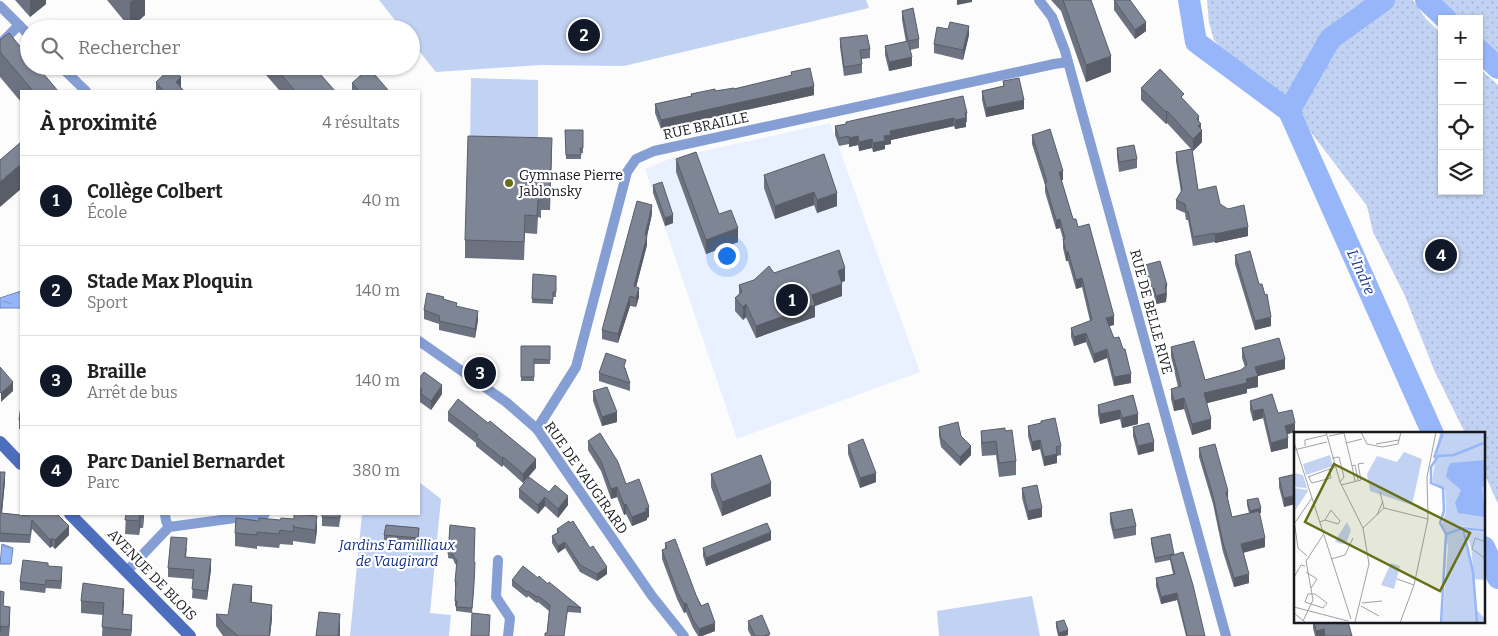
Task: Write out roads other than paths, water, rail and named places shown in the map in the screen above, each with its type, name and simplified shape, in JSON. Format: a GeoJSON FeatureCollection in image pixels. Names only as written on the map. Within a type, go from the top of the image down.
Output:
{"type":"FeatureCollection","features":[{"type":"Feature","properties":{"kind":"main road"},"geometry":{"type":"LineString","coordinates":[[0,442],[20,463]]}},
{"type":"Feature","properties":{"kind":"main road","name":"AVENUE DE BLOIS"},"geometry":{"type":"LineString","coordinates":[[71,515],[190,636]]}},
{"type":"Feature","properties":{"kind":"street","name":"RUE DE BELLE RIVE"},"geometry":{"type":"LineString","coordinates":[[1039,0],[1052,17],[1068,62],[1226,636]]}},
{"type":"Feature","properties":{"kind":"street"},"geometry":{"type":"LineString","coordinates":[[0,6],[19,26],[0,44]]}},
{"type":"Feature","properties":{"kind":"street","name":"RUE BRAILLE"},"geometry":{"type":"LineString","coordinates":[[537,429],[576,367],[627,172],[636,159],[654,151],[1068,62]]}},
{"type":"Feature","properties":{"kind":"street"},"geometry":{"type":"LineString","coordinates":[[69,75],[85,90]]}},
{"type":"Feature","properties":{"kind":"street","name":"RUE DE VAUGIRARD"},"geometry":{"type":"LineString","coordinates":[[420,342],[506,402],[537,429],[652,596],[684,636]]}},
{"type":"Feature","properties":{"kind":"street"},"geometry":{"type":"LineString","coordinates":[[165,515],[166,522],[170,527]]}},
{"type":"Feature","properties":{"kind":"street"},"geometry":{"type":"LineString","coordinates":[[127,572],[170,527],[258,515]]}},
{"type":"Feature","properties":{"kind":"street"},"geometry":{"type":"LineString","coordinates":[[498,560],[496,597],[510,618],[508,636]]}},
{"type":"Feature","properties":{"kind":"water"},"geometry":{"type":"Polygon","coordinates":[[[20,291],[20,308],[0,308],[0,298],[20,291]]]}},
{"type":"Feature","properties":{"kind":"water"},"geometry":{"type":"Polygon","coordinates":[[[2,544],[13,548],[11,564],[0,564],[2,544]]]}},
{"type":"Feature","properties":{"kind":"waterway","name":"L'Indre"},"geometry":{"type":"LineString","coordinates":[[1189,0],[1196,42],[1289,111],[1432,432]]}},
{"type":"Feature","properties":{"kind":"waterway","name":"L'Indre"},"geometry":{"type":"LineString","coordinates":[[1289,111],[1330,39],[1384,0]]}},
{"type":"Feature","properties":{"kind":"waterway","name":"L'Indre"},"geometry":{"type":"LineString","coordinates":[[1426,0],[1442,15]]}},
{"type":"Feature","properties":{"kind":"waterway","name":"L'Indre"},"geometry":{"type":"LineString","coordinates":[[1483,54],[1498,68]]}},
{"type":"Feature","properties":{"kind":"waterway","name":"L'Indre"},"geometry":{"type":"LineString","coordinates":[[1486,551],[1498,578]]}},
{"type":"Feature","properties":{"kind":"place","name":"Stade Max Ploquin"},"geometry":{"type":"Point","coordinates":[584,35]}},
{"type":"Feature","properties":{"kind":"place","name":"Gymnase Pierre Jablonsky"},"geometry":{"type":"Point","coordinates":[509,183]}},
{"type":"Feature","properties":{"kind":"place","name":"Parc Daniel Bernardet"},"geometry":{"type":"Point","coordinates":[1441,255]}},
{"type":"Feature","properties":{"kind":"place","name":"Collège Colbert"},"geometry":{"type":"Point","coordinates":[792,300]}},
{"type":"Feature","properties":{"kind":"place","name":"Braille"},"geometry":{"type":"Point","coordinates":[480,373]}},
{"type":"Feature","properties":{"kind":"park label","name":"Jardins Familliaux de Vaugirard"},"geometry":{"type":"Point","coordinates":[397,554]}}]}
